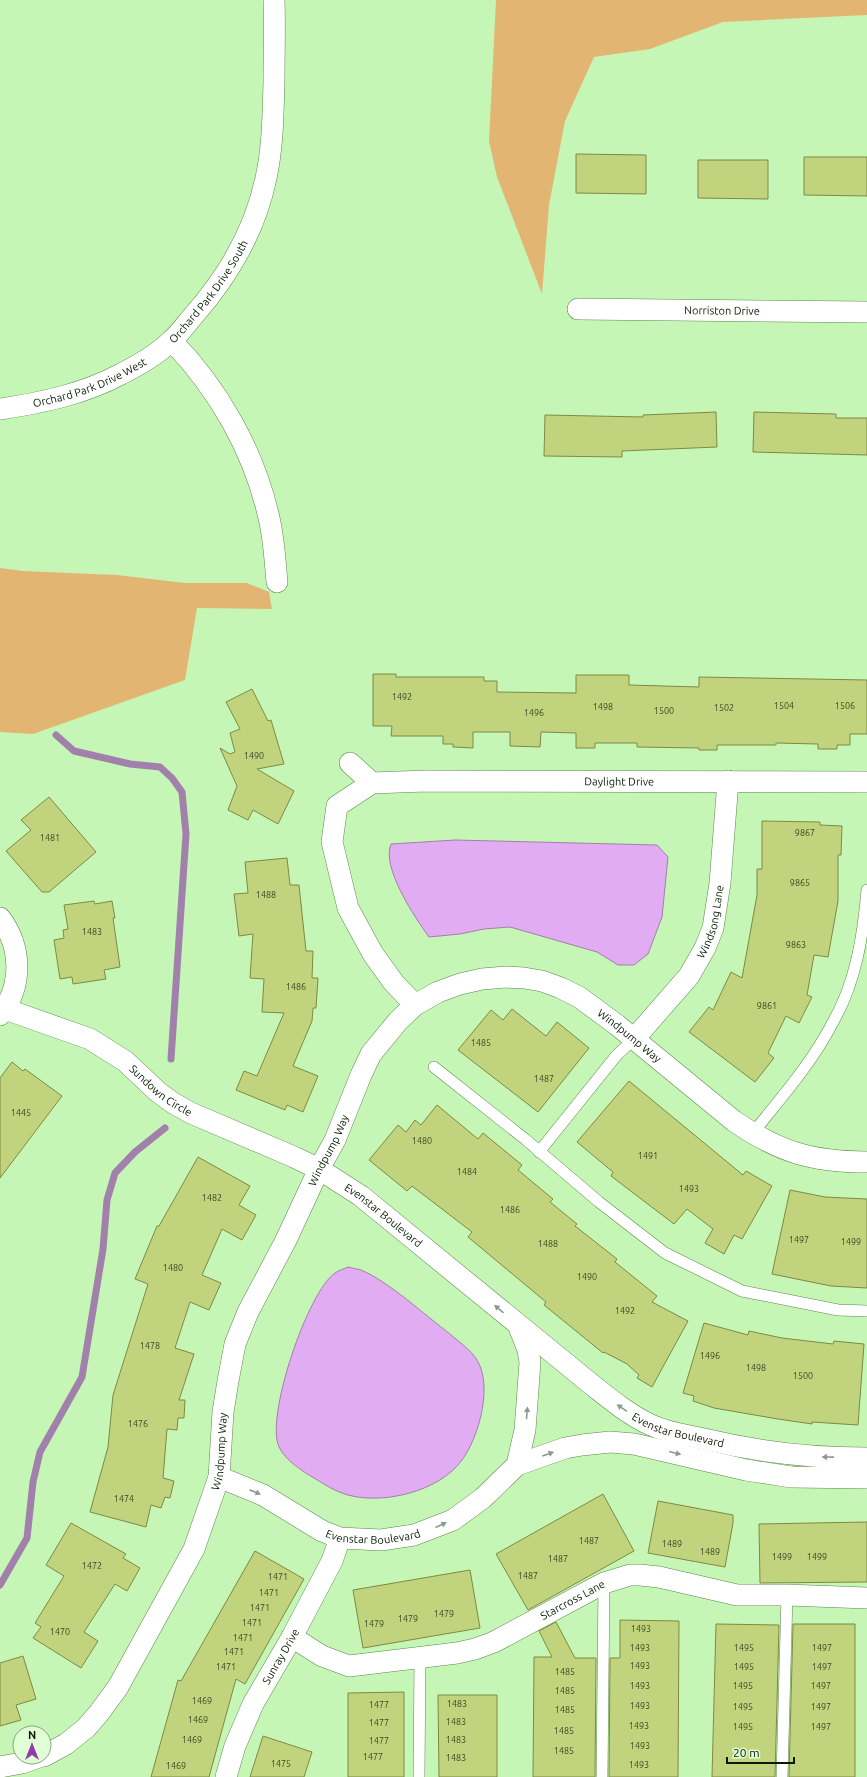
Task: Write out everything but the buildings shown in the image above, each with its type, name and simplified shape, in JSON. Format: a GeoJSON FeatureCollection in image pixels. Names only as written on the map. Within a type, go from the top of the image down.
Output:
{"type":"FeatureCollection","features":[{"type":"Feature","properties":{"kind":"street","name":"Orchard Park Drive South"},"geometry":{"type":"LineString","coordinates":[[274,0],[272,140],[261,200],[246,239],[234,262],[210,296],[172,340],[212,389],[240,436],[253,464],[263,492],[269,519],[274,546],[276,582]]}},
{"type":"Feature","properties":{"kind":"street","name":"Norriston Drive"},"geometry":{"type":"LineString","coordinates":[[578,309],[867,312]]}},
{"type":"Feature","properties":{"kind":"street","name":"Orchard Park Drive West"},"geometry":{"type":"LineString","coordinates":[[0,410],[44,402],[92,387],[121,374],[151,356],[172,340]]}},
{"type":"Feature","properties":{"kind":"street"},"geometry":{"type":"LineString","coordinates":[[350,763],[372,782],[337,806],[332,842],[348,908],[373,954],[394,983],[415,1005]]}},
{"type":"Feature","properties":{"kind":"street","name":"Windsong Lane"},"geometry":{"type":"LineString","coordinates":[[634,1039],[689,976],[705,948],[713,928],[720,883],[728,781]]}},
{"type":"Feature","properties":{"kind":"street","name":"Daylight Drive"},"geometry":{"type":"LineString","coordinates":[[372,782],[867,782]]}},
{"type":"Feature","properties":{"kind":"street","name":"Sundown Circle"},"geometry":{"type":"LineString","coordinates":[[0,918],[11,934],[16,948],[18,964],[16,979],[2,1012],[90,1039],[125,1061],[173,1104],[319,1169]]}},
{"type":"Feature","properties":{"kind":"street","name":"Windpump Way"},"geometry":{"type":"LineString","coordinates":[[52,1752],[66,1744],[86,1728],[118,1687],[194,1549],[219,1477],[223,1412],[236,1344],[248,1312],[286,1240],[319,1169],[335,1140],[371,1054],[398,1020],[415,1005],[438,992],[460,984],[490,978],[524,978],[542,981],[579,997],[634,1039],[752,1134],[772,1145],[813,1158],[839,1162],[867,1162]]}},
{"type":"Feature","properties":{"kind":"street","name":"Evenstar Boulevard"},"geometry":{"type":"LineString","coordinates":[[319,1169],[361,1196],[519,1327],[616,1404],[652,1426],[733,1446],[772,1453],[813,1457],[867,1458]]}},
{"type":"Feature","properties":{"kind":"street","name":"Evenstar Boulevard"},"geometry":{"type":"LineString","coordinates":[[517,1466],[525,1430],[530,1362],[528,1350],[519,1327]]}},
{"type":"Feature","properties":{"kind":"street","name":"Evenstar Boulevard"},"geometry":{"type":"LineString","coordinates":[[219,1477],[263,1496],[322,1531],[340,1538],[381,1540],[400,1538],[427,1531],[453,1520],[483,1498],[517,1466],[565,1448],[610,1442],[649,1447],[764,1473],[792,1477],[867,1478]]}},
{"type":"Feature","properties":{"kind":"street","name":"Sunray Drive"},"geometry":{"type":"LineString","coordinates":[[226,1777],[246,1719],[332,1561],[340,1538]]}},
{"type":"Feature","properties":{"kind":"street","name":"Starcross Lane"},"geometry":{"type":"LineString","coordinates":[[292,1636],[322,1656],[350,1666],[475,1650],[494,1642],[604,1583],[630,1575],[659,1577],[737,1595],[867,1598]]}},
{"type":"Feature","properties":{"kind":"street"},"geometry":{"type":"LineString","coordinates":[[0,1767],[12,1765]]}},
{"type":"Feature","properties":{"kind":"lane"},"geometry":{"type":"LineString","coordinates":[[752,1134],[817,1050],[834,1022],[846,994],[860,949],[867,890]]}},
{"type":"Feature","properties":{"kind":"lane"},"geometry":{"type":"LineString","coordinates":[[539,1152],[616,1056],[634,1039]]}},
{"type":"Feature","properties":{"kind":"lane"},"geometry":{"type":"LineString","coordinates":[[434,1067],[599,1202],[665,1253],[742,1291],[838,1310],[867,1311]]}},
{"type":"Feature","properties":{"kind":"lane"},"geometry":{"type":"LineString","coordinates":[[602,1777],[604,1583]]}},
{"type":"Feature","properties":{"kind":"lane"},"geometry":{"type":"LineString","coordinates":[[782,1777],[787,1595]]}},
{"type":"Feature","properties":{"kind":"lane"},"geometry":{"type":"LineString","coordinates":[[419,1777],[420,1658]]}},
{"type":"Feature","properties":{"kind":"shaded area"},"geometry":{"type":"Polygon","coordinates":[[[496,0],[867,0],[867,15],[723,22],[650,49],[594,57],[565,121],[549,205],[542,294],[497,177],[489,141],[496,0]]]}},
{"type":"Feature","properties":{"kind":"shaded area"},"geometry":{"type":"Polygon","coordinates":[[[0,568],[23,571],[117,575],[185,583],[247,583],[269,592],[272,609],[197,608],[185,680],[33,734],[0,732],[0,568]]]}},
{"type":"Feature","properties":{"kind":"shaded area"},"geometry":{"type":"Polygon","coordinates":[[[455,840],[657,845],[668,857],[662,917],[648,954],[634,965],[618,965],[597,952],[510,927],[484,929],[460,934],[429,937],[408,905],[395,879],[389,854],[391,844],[455,840]]]}},
{"type":"Feature","properties":{"kind":"shaded area"},"geometry":{"type":"Polygon","coordinates":[[[348,1267],[361,1270],[372,1275],[407,1299],[468,1349],[477,1360],[482,1371],[484,1397],[482,1411],[474,1438],[468,1450],[462,1460],[452,1471],[440,1480],[410,1493],[378,1498],[362,1498],[344,1494],[299,1469],[285,1456],[279,1447],[276,1432],[283,1384],[302,1328],[324,1284],[335,1273],[348,1267]]]}},
{"type":"Feature","properties":{"kind":"waterway"},"geometry":{"type":"LineString","coordinates":[[56,735],[74,751],[130,764],[160,767],[172,778],[182,792],[186,834],[171,1059]]}},
{"type":"Feature","properties":{"kind":"waterway"},"geometry":{"type":"LineString","coordinates":[[0,1585],[27,1538],[33,1482],[40,1452],[82,1377],[103,1249],[107,1200],[115,1173],[135,1152],[165,1128]]}}]}
